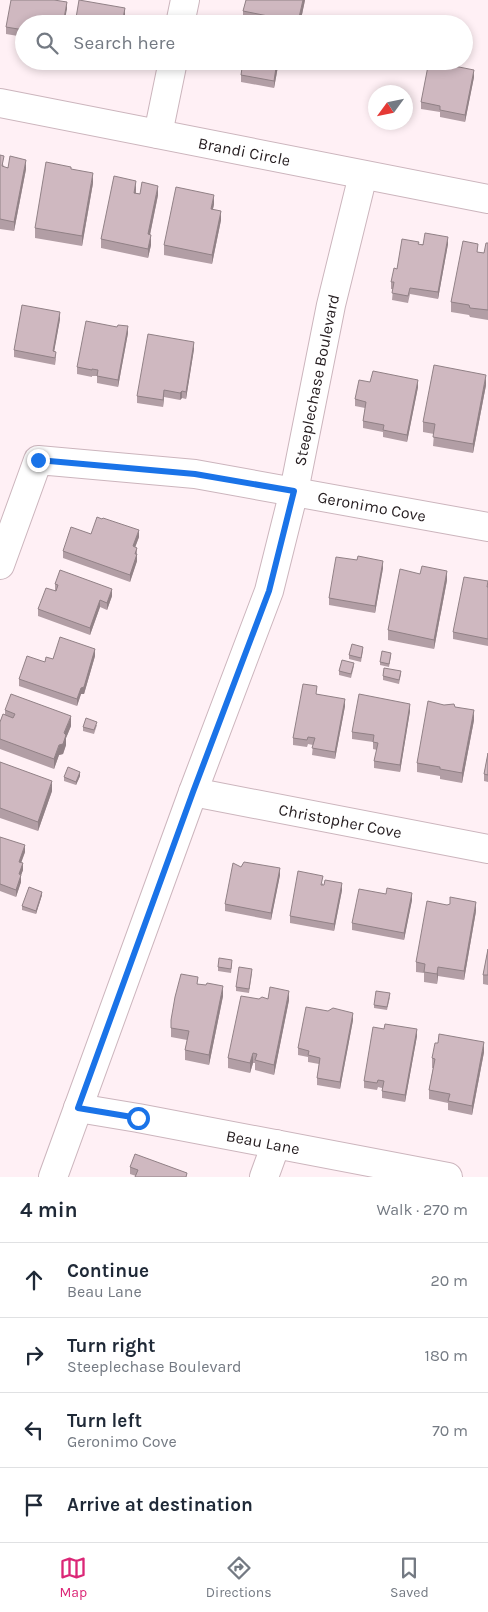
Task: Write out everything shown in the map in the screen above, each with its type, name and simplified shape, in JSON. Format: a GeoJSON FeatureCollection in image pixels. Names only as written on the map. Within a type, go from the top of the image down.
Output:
{"type":"FeatureCollection","features":[{"type":"Feature","properties":{"kind":"street"},"geometry":{"type":"LineString","coordinates":[[182,15],[185,0]]}},
{"type":"Feature","properties":{"kind":"street"},"geometry":{"type":"LineString","coordinates":[[158,134],[171,70]]}},
{"type":"Feature","properties":{"kind":"street","name":"Brandi Circle"},"geometry":{"type":"LineString","coordinates":[[0,103],[488,199]]}},
{"type":"Feature","properties":{"kind":"street","name":"Steeplechase Boulevard"},"geometry":{"type":"LineString","coordinates":[[53,1177],[193,792],[269,591],[294,491],[331,305],[363,174]]}},
{"type":"Feature","properties":{"kind":"street","name":"Geronimo Cove"},"geometry":{"type":"LineString","coordinates":[[0,565],[38,460],[195,474],[488,527]]}},
{"type":"Feature","properties":{"kind":"street","name":"Christopher Cove"},"geometry":{"type":"LineString","coordinates":[[193,792],[488,849]]}},
{"type":"Feature","properties":{"kind":"street","name":"Beau Lane"},"geometry":{"type":"LineString","coordinates":[[78,1108],[448,1177]]}},
{"type":"Feature","properties":{"kind":"street"},"geometry":{"type":"LineString","coordinates":[[264,1177],[276,1144]]}},
{"type":"Feature","properties":{"kind":"building"},"geometry":{"type":"Polygon","coordinates":[[[11,0],[54,0],[67,2],[65,15],[15,15],[15,28],[6,27],[11,0]]]}},
{"type":"Feature","properties":{"kind":"building"},"geometry":{"type":"Polygon","coordinates":[[[79,0],[125,8],[124,15],[76,15],[79,0]]]}},
{"type":"Feature","properties":{"kind":"building"},"geometry":{"type":"Polygon","coordinates":[[[246,0],[303,0],[300,15],[263,15],[243,11],[246,0]]]}},
{"type":"Feature","properties":{"kind":"building"},"geometry":{"type":"Polygon","coordinates":[[[242,70],[276,70],[274,81],[241,75],[242,70]]]}},
{"type":"Feature","properties":{"kind":"building"},"geometry":{"type":"Polygon","coordinates":[[[427,70],[474,70],[465,115],[440,110],[440,106],[421,102],[427,70]]]}},
{"type":"Feature","properties":{"kind":"building"},"geometry":{"type":"Polygon","coordinates":[[[0,155],[4,156],[2,166],[8,168],[10,156],[26,160],[14,222],[0,219],[0,155]]]}},
{"type":"Feature","properties":{"kind":"building"},"geometry":{"type":"Polygon","coordinates":[[[46,162],[93,173],[82,236],[35,228],[46,162]]]}},
{"type":"Feature","properties":{"kind":"building"},"geometry":{"type":"Polygon","coordinates":[[[114,176],[136,181],[134,193],[140,194],[142,182],[158,186],[148,234],[151,235],[148,249],[101,239],[114,176]]]}},
{"type":"Feature","properties":{"kind":"building"},"geometry":{"type":"Polygon","coordinates":[[[176,187],[214,195],[211,209],[221,211],[212,255],[164,245],[176,187]]]}},
{"type":"Feature","properties":{"kind":"building"},"geometry":{"type":"Polygon","coordinates":[[[425,233],[448,237],[438,292],[410,288],[408,296],[392,293],[394,282],[391,282],[394,268],[397,269],[402,239],[419,242],[418,244],[423,245],[425,233]]]}},
{"type":"Feature","properties":{"kind":"building"},"geometry":{"type":"Polygon","coordinates":[[[463,241],[478,244],[477,252],[484,253],[486,243],[488,243],[488,310],[470,308],[469,305],[451,302],[463,241]]]}},
{"type":"Feature","properties":{"kind":"building"},"geometry":{"type":"Polygon","coordinates":[[[22,305],[60,312],[53,351],[56,352],[55,358],[14,350],[22,305]]]}},
{"type":"Feature","properties":{"kind":"building"},"geometry":{"type":"Polygon","coordinates":[[[86,321],[117,327],[118,325],[128,326],[118,380],[97,376],[98,370],[77,367],[86,321]]]}},
{"type":"Feature","properties":{"kind":"building"},"geometry":{"type":"Polygon","coordinates":[[[148,334],[194,342],[186,392],[182,391],[180,393],[164,390],[163,400],[137,396],[148,334]]]}},
{"type":"Feature","properties":{"kind":"building"},"geometry":{"type":"Polygon","coordinates":[[[434,365],[486,375],[473,444],[433,437],[435,424],[423,422],[434,365]]]}},
{"type":"Feature","properties":{"kind":"building"},"geometry":{"type":"Polygon","coordinates":[[[373,371],[418,380],[407,435],[383,430],[384,425],[363,421],[366,402],[355,399],[359,380],[370,382],[373,371]]]}},
{"type":"Feature","properties":{"kind":"building"},"geometry":{"type":"Polygon","coordinates":[[[97,517],[139,530],[133,546],[137,548],[135,554],[137,554],[130,575],[63,551],[71,527],[91,534],[97,517]]]}},
{"type":"Feature","properties":{"kind":"building"},"geometry":{"type":"Polygon","coordinates":[[[358,556],[383,561],[375,606],[329,598],[336,557],[357,560],[358,556]]]}},
{"type":"Feature","properties":{"kind":"building"},"geometry":{"type":"Polygon","coordinates":[[[422,566],[447,571],[434,640],[388,630],[400,569],[420,574],[422,566]]]}},
{"type":"Feature","properties":{"kind":"building"},"geometry":{"type":"Polygon","coordinates":[[[60,570],[112,589],[107,603],[100,600],[90,628],[38,609],[46,588],[56,591],[58,585],[55,584],[60,570]]]}},
{"type":"Feature","properties":{"kind":"building"},"geometry":{"type":"Polygon","coordinates":[[[464,577],[488,581],[488,639],[453,632],[464,577]]]}},
{"type":"Feature","properties":{"kind":"building"},"geometry":{"type":"Polygon","coordinates":[[[60,637],[95,649],[84,687],[81,688],[77,699],[19,679],[27,656],[45,662],[46,657],[53,659],[60,637]]]}},
{"type":"Feature","properties":{"kind":"building"},"geometry":{"type":"Polygon","coordinates":[[[352,644],[363,647],[361,658],[349,655],[352,644]]]}},
{"type":"Feature","properties":{"kind":"building"},"geometry":{"type":"Polygon","coordinates":[[[382,651],[391,653],[389,664],[380,662],[382,651]]]}},
{"type":"Feature","properties":{"kind":"building"},"geometry":{"type":"Polygon","coordinates":[[[342,660],[354,663],[351,674],[339,671],[342,660]]]}},
{"type":"Feature","properties":{"kind":"building"},"geometry":{"type":"Polygon","coordinates":[[[384,668],[401,671],[399,680],[383,676],[384,668]]]}},
{"type":"Feature","properties":{"kind":"building"},"geometry":{"type":"Polygon","coordinates":[[[303,684],[317,686],[316,694],[345,699],[335,752],[312,748],[315,738],[308,737],[307,740],[293,738],[303,684]]]}},
{"type":"Feature","properties":{"kind":"building"},"geometry":{"type":"Polygon","coordinates":[[[11,694],[71,716],[64,733],[66,735],[63,744],[59,745],[54,759],[0,739],[0,722],[3,714],[13,718],[15,714],[5,710],[11,694]]]}},
{"type":"Feature","properties":{"kind":"building"},"geometry":{"type":"Polygon","coordinates":[[[359,694],[410,704],[400,765],[374,761],[378,743],[373,742],[374,735],[352,732],[359,694]]]}},
{"type":"Feature","properties":{"kind":"building"},"geometry":{"type":"Polygon","coordinates":[[[428,701],[444,705],[454,704],[455,707],[474,710],[462,773],[417,763],[428,701]]]}},
{"type":"Feature","properties":{"kind":"building"},"geometry":{"type":"Polygon","coordinates":[[[86,718],[97,722],[94,730],[83,727],[86,718]]]}},
{"type":"Feature","properties":{"kind":"building"},"geometry":{"type":"Polygon","coordinates":[[[488,753],[488,775],[484,774],[488,753]]]}},
{"type":"Feature","properties":{"kind":"building"},"geometry":{"type":"Polygon","coordinates":[[[0,762],[52,781],[38,822],[0,808],[0,762]]]}},
{"type":"Feature","properties":{"kind":"building"},"geometry":{"type":"Polygon","coordinates":[[[68,767],[80,772],[76,782],[64,777],[68,767]]]}},
{"type":"Feature","properties":{"kind":"building"},"geometry":{"type":"Polygon","coordinates":[[[0,837],[25,845],[19,862],[23,863],[16,890],[0,884],[0,837]]]}},
{"type":"Feature","properties":{"kind":"building"},"geometry":{"type":"Polygon","coordinates":[[[244,862],[280,868],[271,913],[225,904],[233,863],[241,867],[244,862]]]}},
{"type":"Feature","properties":{"kind":"building"},"geometry":{"type":"Polygon","coordinates":[[[298,871],[323,876],[321,885],[324,885],[325,880],[342,883],[334,924],[290,916],[298,871]]]}},
{"type":"Feature","properties":{"kind":"building"},"geometry":{"type":"Polygon","coordinates":[[[29,887],[42,892],[36,911],[22,906],[29,887]]]}},
{"type":"Feature","properties":{"kind":"building"},"geometry":{"type":"Polygon","coordinates":[[[387,888],[412,893],[404,933],[352,923],[359,889],[386,894],[387,888]]]}},
{"type":"Feature","properties":{"kind":"building"},"geometry":{"type":"Polygon","coordinates":[[[450,897],[476,902],[464,971],[438,967],[437,974],[424,972],[425,964],[416,962],[427,901],[447,905],[450,904],[450,897]]]}},
{"type":"Feature","properties":{"kind":"building"},"geometry":{"type":"Polygon","coordinates":[[[488,949],[488,975],[483,975],[488,949]]]}},
{"type":"Feature","properties":{"kind":"building"},"geometry":{"type":"Polygon","coordinates":[[[219,958],[232,960],[231,969],[218,967],[219,958]]]}},
{"type":"Feature","properties":{"kind":"building"},"geometry":{"type":"Polygon","coordinates":[[[239,967],[252,969],[249,989],[236,987],[239,967]]]}},
{"type":"Feature","properties":{"kind":"building"},"geometry":{"type":"Polygon","coordinates":[[[181,974],[198,977],[197,984],[206,985],[207,983],[223,986],[209,1055],[185,1050],[189,1031],[171,1028],[175,997],[181,974]]]}},
{"type":"Feature","properties":{"kind":"building"},"geometry":{"type":"Polygon","coordinates":[[[270,987],[289,991],[274,1065],[255,1060],[257,1054],[253,1053],[250,1063],[228,1058],[241,996],[268,999],[270,987]]]}},
{"type":"Feature","properties":{"kind":"building"},"geometry":{"type":"Polygon","coordinates":[[[376,991],[390,993],[387,1007],[374,1005],[376,991]]]}},
{"type":"Feature","properties":{"kind":"building"},"geometry":{"type":"Polygon","coordinates":[[[306,1007],[328,1011],[333,1008],[353,1013],[340,1082],[317,1078],[320,1058],[308,1055],[309,1051],[298,1048],[306,1007]]]}},
{"type":"Feature","properties":{"kind":"building"},"geometry":{"type":"Polygon","coordinates":[[[385,1024],[417,1029],[405,1095],[382,1091],[384,1081],[378,1080],[377,1083],[364,1081],[373,1027],[384,1029],[385,1024]]]}},
{"type":"Feature","properties":{"kind":"building"},"geometry":{"type":"Polygon","coordinates":[[[439,1034],[484,1042],[472,1106],[448,1101],[450,1094],[429,1090],[435,1059],[432,1058],[435,1043],[438,1043],[439,1034]]]}},
{"type":"Feature","properties":{"kind":"building"},"geometry":{"type":"Polygon","coordinates":[[[135,1154],[187,1173],[186,1177],[135,1177],[138,1170],[130,1167],[135,1154]]]}},
{"type":"Feature","properties":{"kind":"route"},"geometry":{"type":"LineString","coordinates":[[38,460],[195,474],[294,491],[269,591],[193,792],[78,1108],[138,1118]]}}]}
